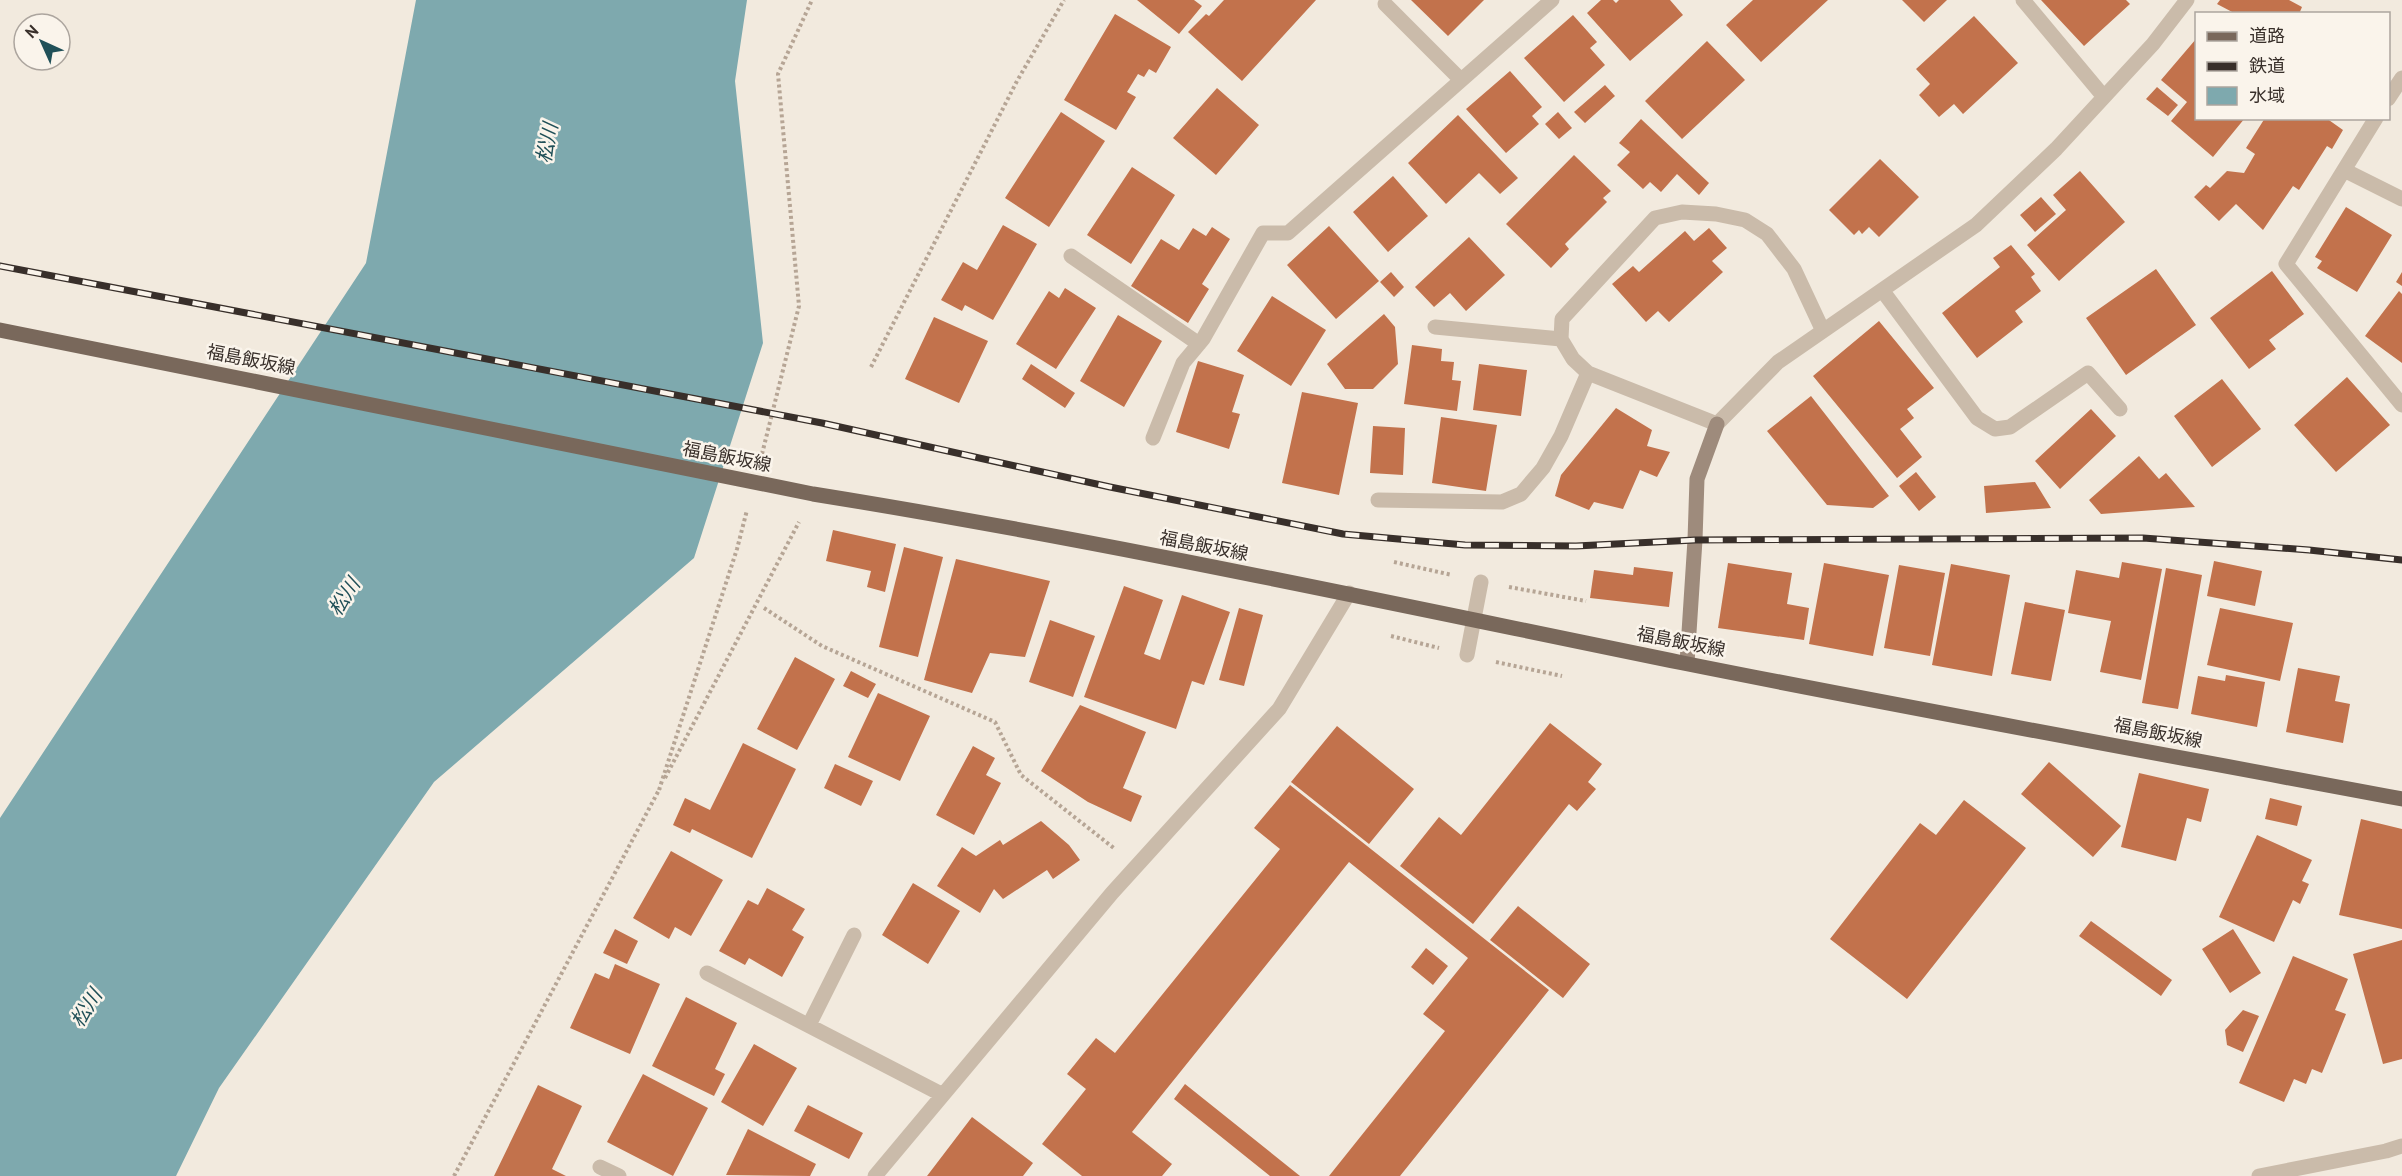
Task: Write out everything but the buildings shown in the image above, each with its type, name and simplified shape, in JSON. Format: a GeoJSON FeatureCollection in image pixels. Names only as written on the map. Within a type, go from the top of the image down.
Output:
{"type":"FeatureCollection","features":[{"type":"Feature","properties":{"kind":"main road","name":"福島飯坂線"},"geometry":{"type":"LineString","coordinates":[[0,330],[813,494],[1349,593],[1687,663],[2402,799]]}},
{"type":"Feature","properties":{"kind":"street"},"geometry":{"type":"LineString","coordinates":[[1153,438],[1183,363],[1199,344],[1263,233],[1288,233],[1552,0]]}},
{"type":"Feature","properties":{"kind":"street"},"geometry":{"type":"LineString","coordinates":[[2023,0],[2104,97]]}},
{"type":"Feature","properties":{"kind":"street"},"geometry":{"type":"LineString","coordinates":[[1687,663],[1697,479],[1717,424],[1778,362],[1976,225],[2056,149],[2153,44],[2187,0]]}},
{"type":"Feature","properties":{"kind":"street"},"geometry":{"type":"LineString","coordinates":[[1385,4],[1461,80]]}},
{"type":"Feature","properties":{"kind":"street"},"geometry":{"type":"LineString","coordinates":[[2390,96],[2402,78]]}},
{"type":"Feature","properties":{"kind":"street"},"geometry":{"type":"LineString","coordinates":[[2375,120],[2286,264],[2402,405]]}},
{"type":"Feature","properties":{"kind":"street"},"geometry":{"type":"LineString","coordinates":[[2344,170],[2402,199]]}},
{"type":"Feature","properties":{"kind":"street"},"geometry":{"type":"LineString","coordinates":[[1717,424],[1588,373],[1573,359],[1561,339],[1562,319],[1655,218],[1682,212],[1716,214],[1745,220],[1767,234],[1794,269],[1823,331]]}},
{"type":"Feature","properties":{"kind":"street"},"geometry":{"type":"LineString","coordinates":[[1071,256],[1199,344]]}},
{"type":"Feature","properties":{"kind":"street"},"geometry":{"type":"LineString","coordinates":[[1882,290],[1977,418],[1995,429],[2010,427],[2088,373],[2120,409]]}},
{"type":"Feature","properties":{"kind":"street"},"geometry":{"type":"LineString","coordinates":[[1436,327],[1561,339]]}},
{"type":"Feature","properties":{"kind":"street"},"geometry":{"type":"LineString","coordinates":[[1378,500],[1502,502],[1521,494],[1543,468],[1561,436],[1588,373]]}},
{"type":"Feature","properties":{"kind":"street"},"geometry":{"type":"LineString","coordinates":[[1467,655],[1481,582]]}},
{"type":"Feature","properties":{"kind":"street"},"geometry":{"type":"LineString","coordinates":[[875,1176],[1137,865],[1279,709],[1349,593]]}},
{"type":"Feature","properties":{"kind":"street"},"geometry":{"type":"LineString","coordinates":[[809,1025],[854,935]]}},
{"type":"Feature","properties":{"kind":"street"},"geometry":{"type":"LineString","coordinates":[[707,972],[943,1095]]}},
{"type":"Feature","properties":{"kind":"street"},"geometry":{"type":"LineString","coordinates":[[2259,1176],[2297,1173],[2402,1146]]}},
{"type":"Feature","properties":{"kind":"street"},"geometry":{"type":"LineString","coordinates":[[600,1167],[619,1176]]}},
{"type":"Feature","properties":{"kind":"path"},"geometry":{"type":"LineString","coordinates":[[761,457],[799,306],[778,75],[812,0]]}},
{"type":"Feature","properties":{"kind":"path"},"geometry":{"type":"LineString","coordinates":[[871,367],[1017,81],[1064,0]]}},
{"type":"Feature","properties":{"kind":"path"},"geometry":{"type":"LineString","coordinates":[[454,1176],[813,494]]}},
{"type":"Feature","properties":{"kind":"path"},"geometry":{"type":"LineString","coordinates":[[659,790],[737,549],[749,503]]}},
{"type":"Feature","properties":{"kind":"path"},"geometry":{"type":"LineString","coordinates":[[764,608],[822,646],[995,722],[1021,775],[1137,865]]}},
{"type":"Feature","properties":{"kind":"water","name":"松川"},"geometry":{"type":"Polygon","coordinates":[[[416,0],[747,0],[735,81],[763,343],[694,558],[434,782],[219,1088],[176,1176],[0,1176],[0,818],[366,263],[416,0]]]}},
{"type":"Feature","properties":{"kind":"railway"},"geometry":{"type":"LineString","coordinates":[[0,266],[822,423],[1110,487],[1343,534],[1465,545],[1576,546],[1695,540],[2143,538],[2309,550],[2402,560]]}}]}
